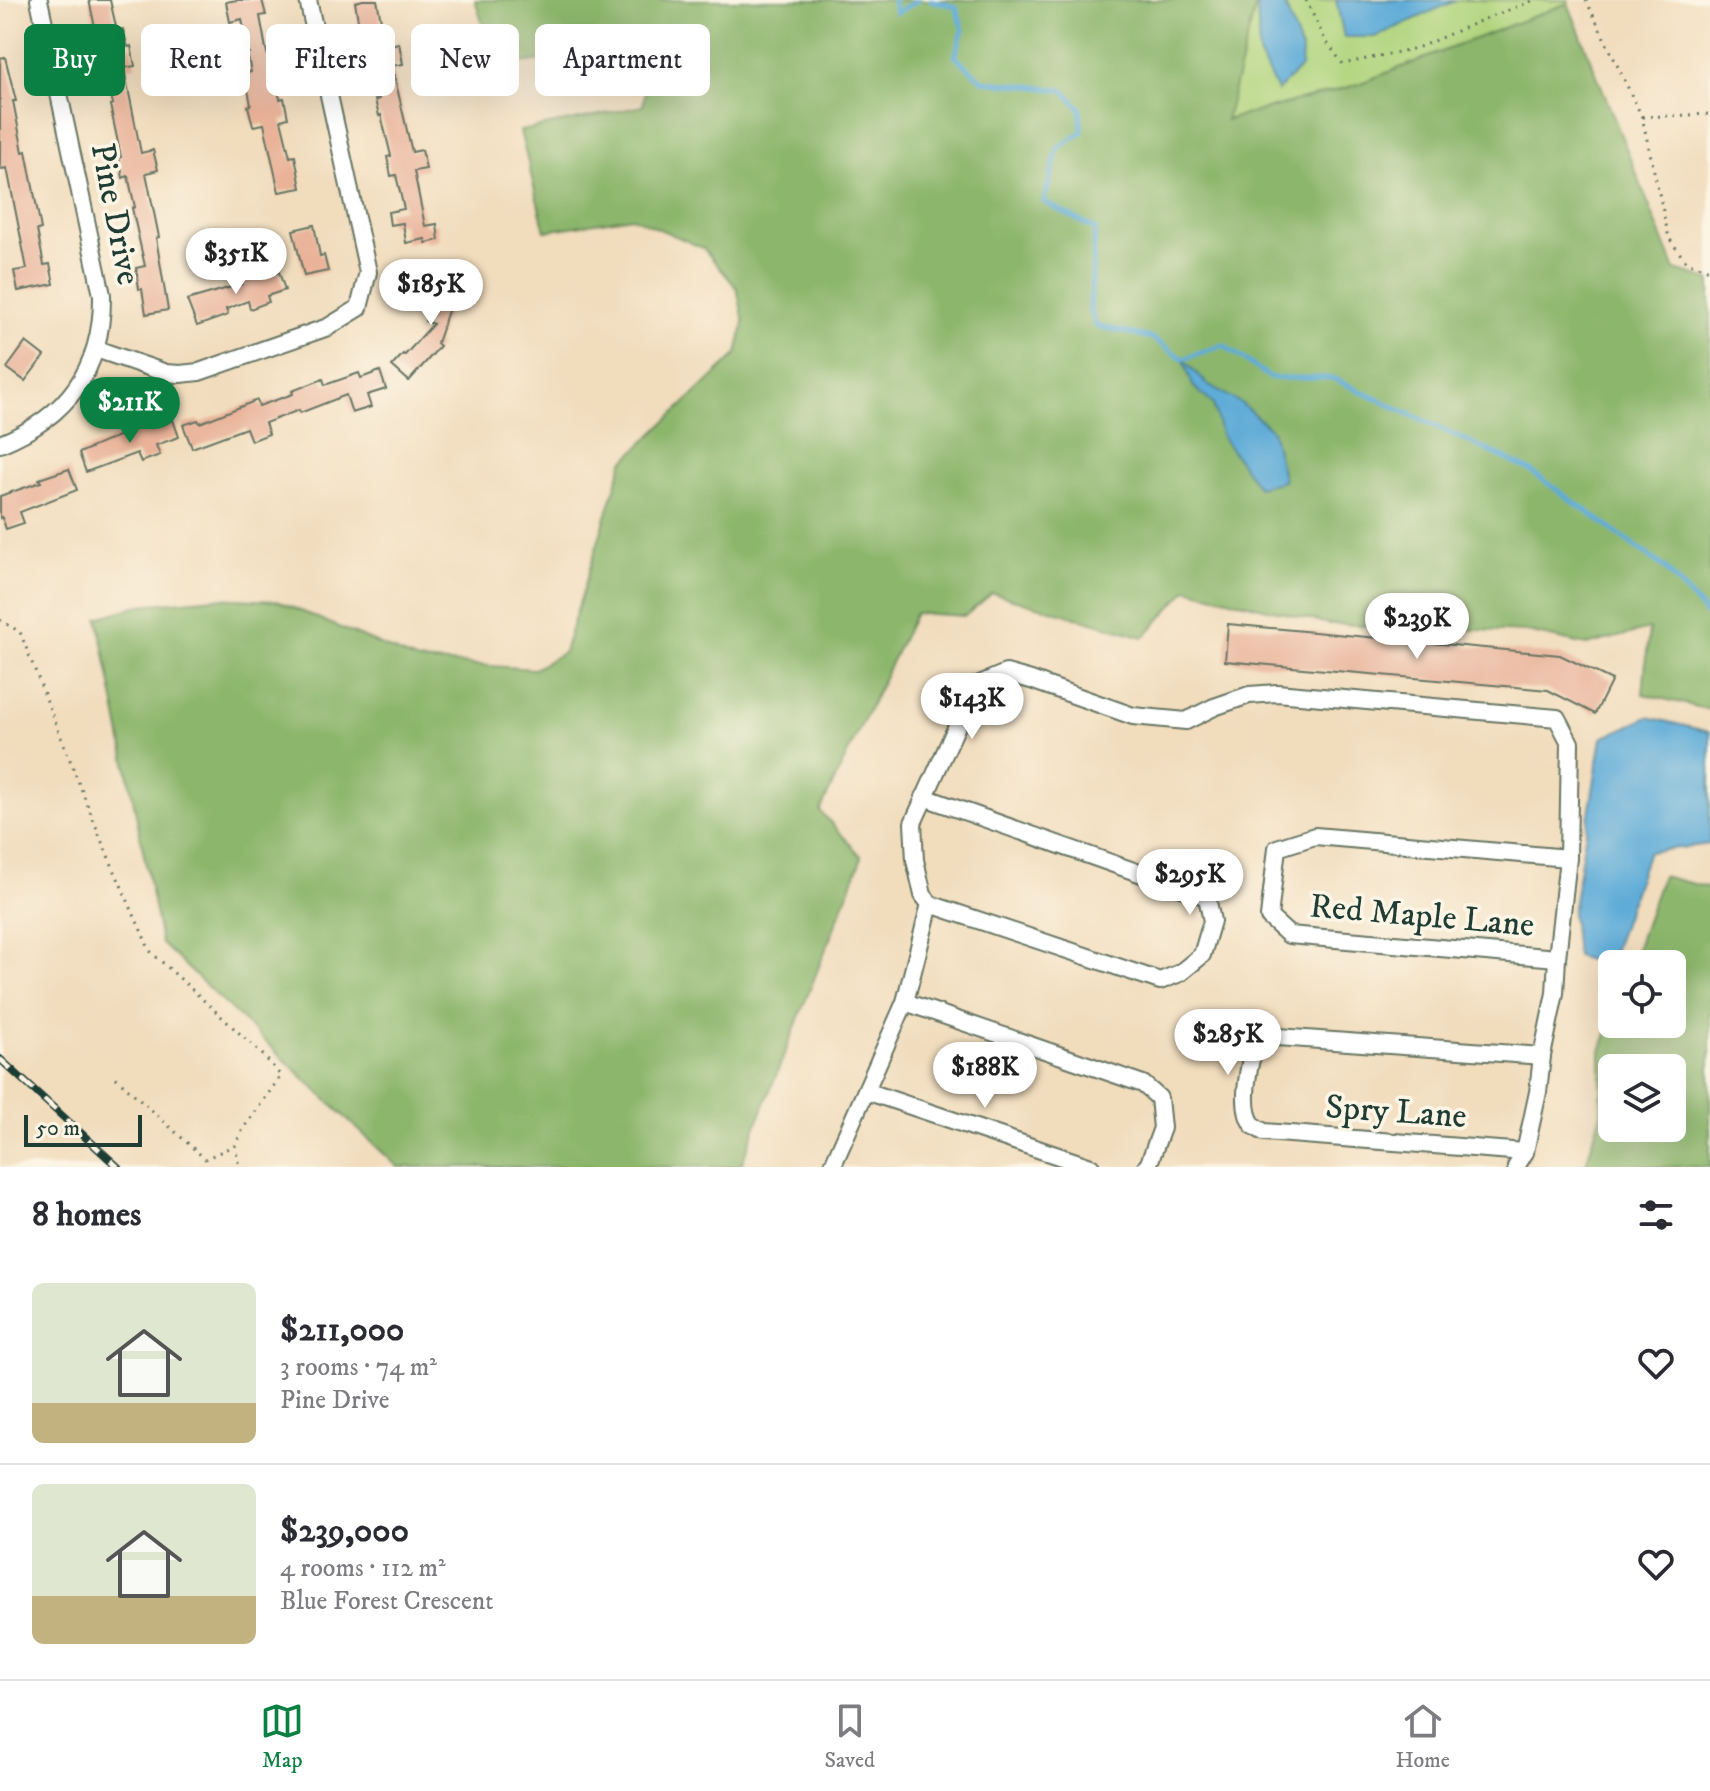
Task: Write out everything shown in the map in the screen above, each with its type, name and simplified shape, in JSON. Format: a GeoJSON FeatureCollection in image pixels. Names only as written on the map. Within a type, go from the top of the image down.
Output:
{"type":"FeatureCollection","features":[{"type":"Feature","properties":{"kind":"street","name":"Pine Drive"},"geometry":{"type":"LineString","coordinates":[[0,444],[30,430],[62,406],[80,383],[96,349],[101,326],[102,295],[39,0]]}},
{"type":"Feature","properties":{"kind":"street"},"geometry":{"type":"LineString","coordinates":[[96,349],[166,373],[199,372],[328,327],[359,308],[368,272],[308,0]]}},
{"type":"Feature","properties":{"kind":"street"},"geometry":{"type":"LineString","coordinates":[[924,797],[1207,897],[1212,921],[1202,955],[1180,973],[1160,981],[930,904],[923,895],[915,860],[913,823],[924,797],[975,686],[1006,673],[1133,716],[1186,721],[1249,695],[1277,693],[1557,718],[1570,743],[1568,858],[1555,993],[1538,1092],[1521,1160]]}},
{"type":"Feature","properties":{"kind":"street","name":"Red Maple Lane"},"geometry":{"type":"LineString","coordinates":[[1557,958],[1289,935],[1269,917],[1275,862],[1277,848],[1315,836],[1568,858]]}},
{"type":"Feature","properties":{"kind":"street"},"geometry":{"type":"LineString","coordinates":[[832,1167],[905,1002],[930,904]]}},
{"type":"Feature","properties":{"kind":"street"},"geometry":{"type":"LineString","coordinates":[[905,1002],[1143,1084],[1159,1098],[1162,1128],[1146,1167]]}},
{"type":"Feature","properties":{"kind":"street","name":"Spry Lane"},"geometry":{"type":"LineString","coordinates":[[1521,1160],[1264,1132],[1252,1124],[1245,1103],[1250,1059],[1256,1043],[1278,1037],[1542,1056]]}},
{"type":"Feature","properties":{"kind":"street"},"geometry":{"type":"LineString","coordinates":[[866,1091],[1091,1167]]}},
{"type":"Feature","properties":{"kind":"path"},"geometry":{"type":"LineString","coordinates":[[1306,0],[1325,40],[1343,64],[1417,48],[1535,0]]}},
{"type":"Feature","properties":{"kind":"path"},"geometry":{"type":"LineString","coordinates":[[1586,0],[1642,117],[1669,238],[1686,262],[1710,270]]}},
{"type":"Feature","properties":{"kind":"path"},"geometry":{"type":"LineString","coordinates":[[1642,117],[1710,114]]}},
{"type":"Feature","properties":{"kind":"path"},"geometry":{"type":"LineString","coordinates":[[0,620],[20,632],[102,842],[150,951],[262,1054],[281,1076],[235,1145],[239,1167]]}},
{"type":"Feature","properties":{"kind":"path"},"geometry":{"type":"LineString","coordinates":[[112,1074],[205,1159],[235,1145]]}},
{"type":"Feature","properties":{"kind":"green space"},"geometry":{"type":"Polygon","coordinates":[[[475,0],[1257,0],[1226,120],[1353,86],[1568,3],[1675,270],[1710,280],[1710,710],[1643,694],[1649,629],[1587,645],[1527,632],[1329,624],[1187,589],[1144,637],[992,593],[965,616],[915,613],[820,811],[862,857],[740,1167],[398,1167],[161,943],[98,618],[141,605],[215,598],[278,601],[418,661],[534,669],[564,652],[623,462],[737,354],[744,322],[737,288],[703,248],[632,217],[545,231],[520,131],[643,106],[644,96],[710,96],[710,24],[535,24],[535,61],[519,63],[519,24],[483,24],[475,0]]]}},
{"type":"Feature","properties":{"kind":"green space"},"geometry":{"type":"Polygon","coordinates":[[[1257,0],[1569,0],[1568,3],[1353,86],[1225,120],[1257,0]]]}},
{"type":"Feature","properties":{"kind":"green space"},"geometry":{"type":"Polygon","coordinates":[[[1662,876],[1710,888],[1710,1167],[1585,1167],[1598,1123],[1598,1142],[1686,1142],[1686,1054],[1601,1054],[1605,1038],[1686,1038],[1686,950],[1636,950],[1662,876]]]}},
{"type":"Feature","properties":{"kind":"water"},"geometry":{"type":"Polygon","coordinates":[[[1257,0],[1283,0],[1302,51],[1301,67],[1277,91],[1259,54],[1257,0]]]}},
{"type":"Feature","properties":{"kind":"water"},"geometry":{"type":"Polygon","coordinates":[[[1336,0],[1457,0],[1375,37],[1344,37],[1336,0]]]}},
{"type":"Feature","properties":{"kind":"water"},"geometry":{"type":"Polygon","coordinates":[[[1183,359],[1206,383],[1242,404],[1272,430],[1284,481],[1258,487],[1222,437],[1213,404],[1193,386],[1183,359]]]}},
{"type":"Feature","properties":{"kind":"water"},"geometry":{"type":"Polygon","coordinates":[[[1648,717],[1710,732],[1710,844],[1648,852],[1614,950],[1598,950],[1598,963],[1576,956],[1572,913],[1602,738],[1648,717]]]}},
{"type":"Feature","properties":{"kind":"building"},"geometry":{"type":"Polygon","coordinates":[[[89,0],[110,0],[115,24],[94,24],[89,0]]]}},
{"type":"Feature","properties":{"kind":"building"},"geometry":{"type":"Polygon","coordinates":[[[262,0],[266,15],[260,16],[266,49],[266,96],[284,98],[288,118],[281,120],[290,157],[295,156],[301,188],[279,192],[264,124],[253,126],[248,106],[251,105],[250,24],[243,24],[242,19],[230,22],[226,2],[262,0]]]}},
{"type":"Feature","properties":{"kind":"building"},"geometry":{"type":"Polygon","coordinates":[[[377,0],[382,24],[359,24],[355,2],[377,0]]]}},
{"type":"Feature","properties":{"kind":"building"},"geometry":{"type":"Polygon","coordinates":[[[125,36],[128,47],[131,46],[135,66],[125,68],[125,36]]]}},
{"type":"Feature","properties":{"kind":"building"},"geometry":{"type":"Polygon","coordinates":[[[399,43],[403,64],[395,65],[395,44],[399,43]]]}},
{"type":"Feature","properties":{"kind":"building"},"geometry":{"type":"Polygon","coordinates":[[[5,57],[41,229],[37,230],[44,265],[50,264],[54,284],[18,291],[14,271],[27,269],[7,168],[1,169],[0,162],[0,58],[5,57]]]}},
{"type":"Feature","properties":{"kind":"building"},"geometry":{"type":"Polygon","coordinates":[[[125,73],[141,153],[153,150],[158,170],[146,173],[159,237],[156,238],[168,310],[146,314],[142,289],[139,289],[136,268],[145,266],[128,176],[123,178],[119,158],[110,105],[113,104],[111,96],[125,96],[125,73]]]}},
{"type":"Feature","properties":{"kind":"building"},"geometry":{"type":"Polygon","coordinates":[[[395,79],[412,152],[422,150],[426,169],[414,171],[425,226],[437,224],[439,240],[406,243],[403,223],[390,225],[388,212],[404,209],[396,175],[391,176],[387,157],[391,156],[375,100],[379,99],[378,96],[395,96],[395,79]]]}},
{"type":"Feature","properties":{"kind":"building"},"geometry":{"type":"Polygon","coordinates":[[[314,225],[320,256],[324,255],[328,271],[304,276],[293,230],[314,225]]]}},
{"type":"Feature","properties":{"kind":"building"},"geometry":{"type":"Polygon","coordinates":[[[257,268],[261,278],[279,272],[285,290],[267,296],[269,302],[250,309],[248,301],[226,309],[228,315],[197,326],[187,300],[242,284],[239,274],[257,268]]]}},
{"type":"Feature","properties":{"kind":"building"},"geometry":{"type":"Polygon","coordinates":[[[433,277],[467,290],[460,309],[450,305],[437,343],[440,346],[409,381],[392,366],[433,324],[425,321],[433,298],[426,296],[433,277]]]}},
{"type":"Feature","properties":{"kind":"building"},"geometry":{"type":"Polygon","coordinates":[[[26,342],[44,356],[25,381],[7,368],[26,342]]]}},
{"type":"Feature","properties":{"kind":"building"},"geometry":{"type":"Polygon","coordinates":[[[380,371],[386,389],[367,395],[371,407],[352,413],[346,395],[265,423],[269,434],[251,441],[246,428],[192,448],[183,425],[198,420],[200,423],[257,400],[259,406],[323,379],[325,385],[359,373],[361,378],[380,371]]]}},
{"type":"Feature","properties":{"kind":"building"},"geometry":{"type":"Polygon","coordinates":[[[173,420],[179,437],[156,445],[160,455],[141,462],[137,453],[86,472],[79,453],[130,431],[129,427],[147,421],[150,428],[173,420]]]}},
{"type":"Feature","properties":{"kind":"building"},"geometry":{"type":"Polygon","coordinates":[[[69,469],[77,490],[20,512],[24,523],[6,529],[0,518],[0,496],[69,469]]]}},
{"type":"Feature","properties":{"kind":"building"},"geometry":{"type":"Polygon","coordinates":[[[1228,624],[1560,655],[1612,680],[1595,714],[1548,690],[1225,661],[1228,624]]]}},
{"type":"Feature","properties":{"kind":"waterway"},"geometry":{"type":"LineString","coordinates":[[893,0],[896,13],[918,0]]}},
{"type":"Feature","properties":{"kind":"waterway"},"geometry":{"type":"LineString","coordinates":[[931,0],[956,7],[963,30],[955,56],[983,81],[1063,90],[1080,108],[1082,132],[1058,148],[1044,202],[1095,229],[1090,310],[1096,326],[1152,338],[1183,359],[1223,345],[1271,378],[1332,378],[1528,469],[1664,567],[1710,619]]}},
{"type":"Feature","properties":{"kind":"railway"},"geometry":{"type":"LineString","coordinates":[[0,1059],[118,1167]]}}]}
